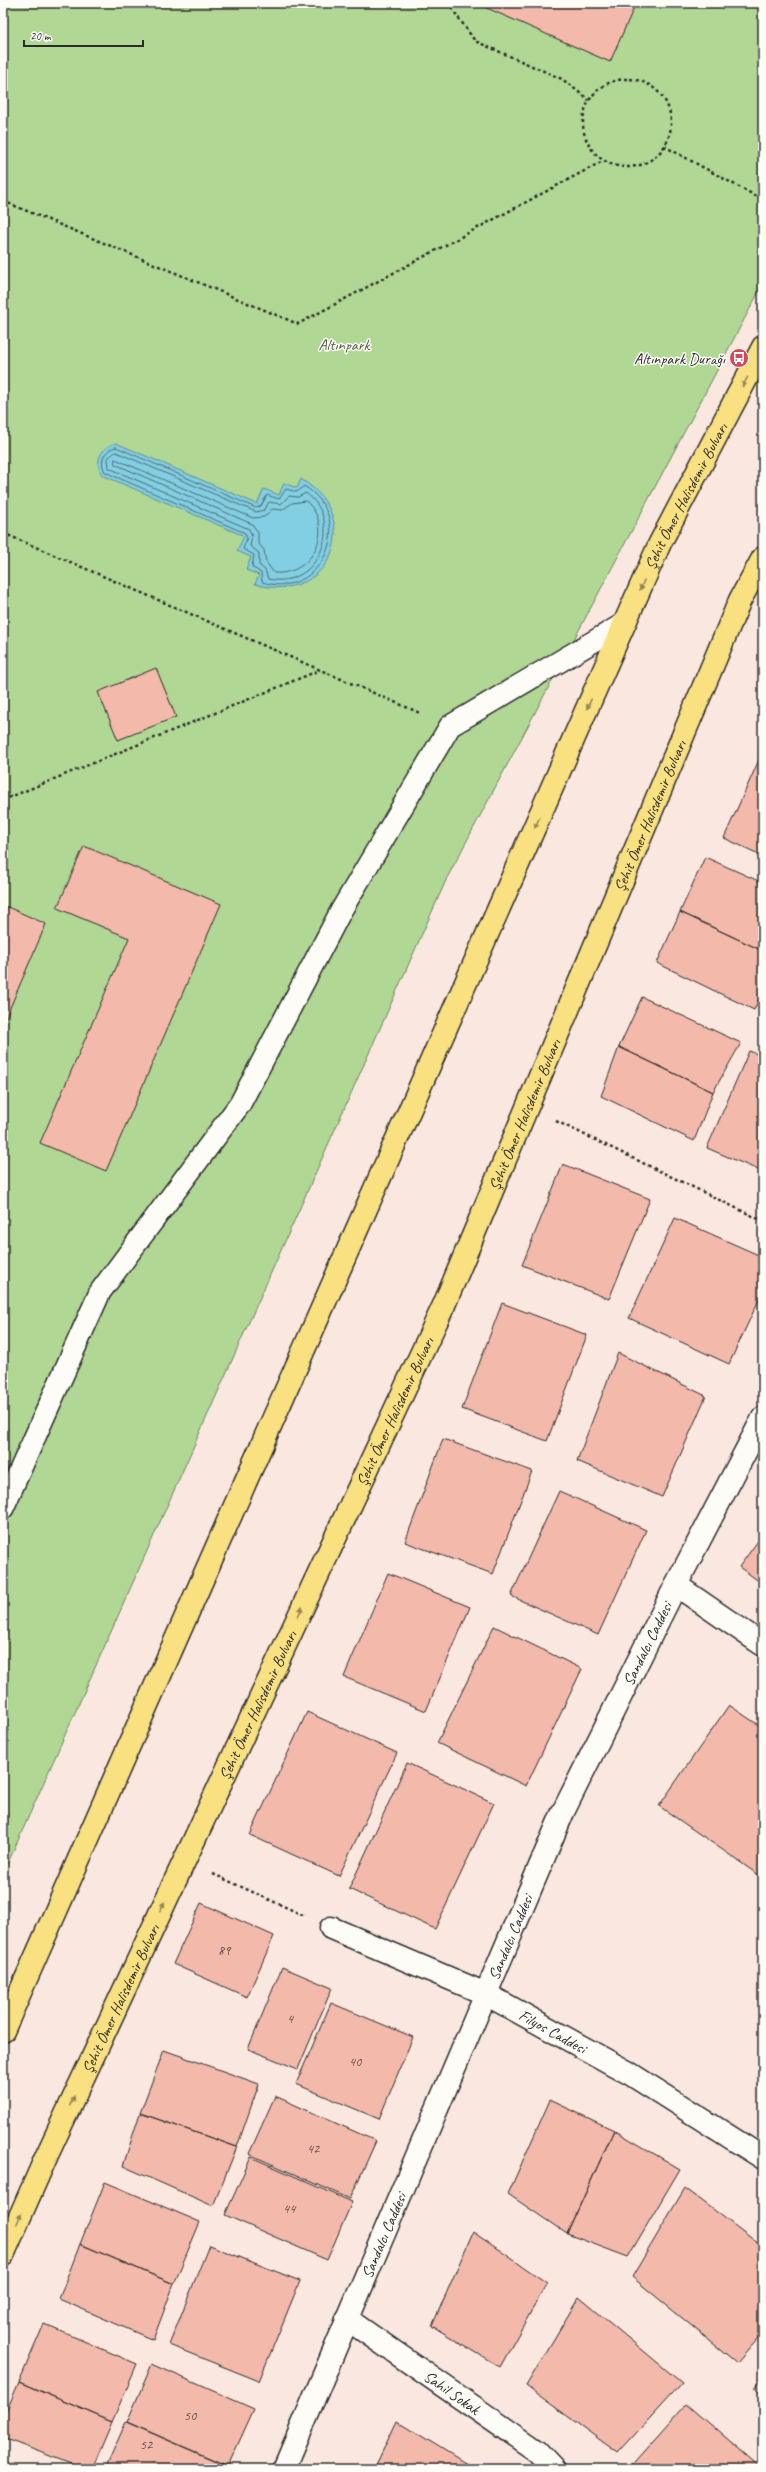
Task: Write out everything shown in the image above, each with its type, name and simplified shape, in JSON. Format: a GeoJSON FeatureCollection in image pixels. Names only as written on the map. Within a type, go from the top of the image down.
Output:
{"type":"FeatureCollection","features":[{"type":"Feature","properties":{"kind":"highway","name":"Şehit Ömer Halisdemir Bulvarı"},"geometry":{"type":"LineString","coordinates":[[3,2031],[660,543],[763,347]]}},
{"type":"Feature","properties":{"kind":"highway","name":"Şehit Ömer Halisdemir Bulvarı"},"geometry":{"type":"LineString","coordinates":[[3,2255],[50,2148],[444,1305],[526,1106],[740,600],[763,558]]}},
{"type":"Feature","properties":{"kind":"street","name":"Sandalcı Caddesi"},"geometry":{"type":"LineString","coordinates":[[284,2469],[563,1812],[676,1585],[763,1418]]}},
{"type":"Feature","properties":{"kind":"street"},"geometry":{"type":"LineString","coordinates":[[676,1585],[763,1645]]}},
{"type":"Feature","properties":{"kind":"street","name":"Filyos Caddesi"},"geometry":{"type":"LineString","coordinates":[[331,1928],[486,1994],[629,2073],[763,2158]]}},
{"type":"Feature","properties":{"kind":"street","name":"Sahil Sokak"},"geometry":{"type":"LineString","coordinates":[[347,2319],[537,2451],[554,2469]]}},
{"type":"Feature","properties":{"kind":"lane"},"geometry":{"type":"LineString","coordinates":[[3,1508],[100,1292],[240,1104],[342,909],[450,726],[625,623]]}},
{"type":"Feature","properties":{"kind":"path"},"geometry":{"type":"LineString","coordinates":[[448,3],[475,42],[562,80],[589,100]]}},
{"type":"Feature","properties":{"kind":"path"},"geometry":{"type":"LineString","coordinates":[[616,80],[639,81],[650,86],[666,102],[670,113],[671,125],[664,146],[647,162],[637,166],[625,167],[603,161],[588,144],[583,134],[584,110],[589,100],[606,84],[616,80]]}},
{"type":"Feature","properties":{"kind":"path"},"geometry":{"type":"LineString","coordinates":[[664,146],[763,200]]}},
{"type":"Feature","properties":{"kind":"path"},"geometry":{"type":"LineString","coordinates":[[3,201],[298,324],[603,161]]}},
{"type":"Feature","properties":{"kind":"path"},"geometry":{"type":"LineString","coordinates":[[3,533],[450,726]]}},
{"type":"Feature","properties":{"kind":"path"},"geometry":{"type":"LineString","coordinates":[[3,800],[320,670]]}},
{"type":"Feature","properties":{"kind":"path"},"geometry":{"type":"LineString","coordinates":[[526,1106],[763,1221]]}},
{"type":"Feature","properties":{"kind":"path"},"geometry":{"type":"LineString","coordinates":[[184,1861],[331,1928]]}},
{"type":"Feature","properties":{"kind":"green space","name":"Altınpark"},"geometry":{"type":"Polygon","coordinates":[[[3,3],[763,3],[763,284],[447,878],[3,1874],[3,3]]]}},
{"type":"Feature","properties":{"kind":"water"},"geometry":{"type":"Polygon","coordinates":[[[116,443],[257,504],[264,489],[279,495],[284,483],[297,488],[301,479],[321,496],[332,516],[335,536],[330,555],[319,571],[303,583],[281,587],[255,584],[259,575],[246,570],[251,557],[237,551],[244,536],[102,475],[99,465],[100,455],[106,448],[116,443]]]}},
{"type":"Feature","properties":{"kind":"building"},"geometry":{"type":"Polygon","coordinates":[[[481,3],[636,3],[610,62],[480,5],[481,3]]]}},
{"type":"Feature","properties":{"kind":"building"},"geometry":{"type":"Polygon","coordinates":[[[156,668],[176,717],[118,740],[98,692],[156,668]]]}},
{"type":"Feature","properties":{"kind":"building"},"geometry":{"type":"Polygon","coordinates":[[[763,751],[763,856],[724,838],[763,751]]]}},
{"type":"Feature","properties":{"kind":"building"},"geometry":{"type":"Polygon","coordinates":[[[84,846],[221,904],[106,1171],[40,1143],[129,938],[57,908],[84,846]]]}},
{"type":"Feature","properties":{"kind":"building"},"geometry":{"type":"Polygon","coordinates":[[[705,857],[763,883],[763,951],[680,912],[705,857]]]}},
{"type":"Feature","properties":{"kind":"building"},"geometry":{"type":"Polygon","coordinates":[[[3,905],[46,924],[3,1024],[3,905]]]}},
{"type":"Feature","properties":{"kind":"building"},"geometry":{"type":"Polygon","coordinates":[[[680,912],[763,951],[763,990],[754,1010],[657,963],[680,912]]]}},
{"type":"Feature","properties":{"kind":"building"},"geometry":{"type":"Polygon","coordinates":[[[642,997],[741,1043],[713,1092],[619,1047],[642,997]]]}},
{"type":"Feature","properties":{"kind":"building"},"geometry":{"type":"Polygon","coordinates":[[[619,1047],[713,1092],[694,1141],[601,1096],[619,1047]]]}},
{"type":"Feature","properties":{"kind":"building"},"geometry":{"type":"Polygon","coordinates":[[[749,1051],[763,1056],[763,1172],[707,1148],[749,1051]]]}},
{"type":"Feature","properties":{"kind":"building"},"geometry":{"type":"Polygon","coordinates":[[[563,1164],[650,1199],[609,1299],[522,1265],[563,1164]]]}},
{"type":"Feature","properties":{"kind":"building"},"geometry":{"type":"Polygon","coordinates":[[[675,1218],[763,1257],[763,1291],[729,1364],[629,1318],[675,1218]]]}},
{"type":"Feature","properties":{"kind":"building"},"geometry":{"type":"Polygon","coordinates":[[[502,1303],[587,1335],[547,1441],[462,1409],[502,1303]]]}},
{"type":"Feature","properties":{"kind":"building"},"geometry":{"type":"Polygon","coordinates":[[[618,1353],[706,1396],[662,1497],[577,1461],[618,1353]]]}},
{"type":"Feature","properties":{"kind":"building"},"geometry":{"type":"Polygon","coordinates":[[[443,1439],[532,1471],[493,1574],[405,1542],[443,1439]]]}},
{"type":"Feature","properties":{"kind":"building"},"geometry":{"type":"Polygon","coordinates":[[[559,1491],[646,1530],[598,1635],[511,1596],[559,1491]]]}},
{"type":"Feature","properties":{"kind":"building"},"geometry":{"type":"Polygon","coordinates":[[[763,1534],[763,1584],[739,1567],[763,1534]]]}},
{"type":"Feature","properties":{"kind":"building"},"geometry":{"type":"Polygon","coordinates":[[[388,1573],[470,1607],[426,1711],[344,1677],[388,1573]]]}},
{"type":"Feature","properties":{"kind":"building"},"geometry":{"type":"Polygon","coordinates":[[[494,1626],[582,1669],[526,1786],[437,1743],[494,1626]]]}},
{"type":"Feature","properties":{"kind":"building"},"geometry":{"type":"Polygon","coordinates":[[[729,1705],[763,1728],[763,1878],[659,1806],[729,1705]]]}},
{"type":"Feature","properties":{"kind":"building"},"geometry":{"type":"Polygon","coordinates":[[[307,1712],[397,1753],[339,1876],[250,1835],[307,1712]]]}},
{"type":"Feature","properties":{"kind":"building"},"geometry":{"type":"Polygon","coordinates":[[[407,1763],[494,1803],[435,1929],[349,1889],[407,1763]]]}},
{"type":"Feature","properties":{"kind":"building"},"geometry":{"type":"Polygon","coordinates":[[[201,1903],[274,1936],[247,1997],[173,1964],[201,1903]]]}},
{"type":"Feature","properties":{"kind":"building"},"geometry":{"type":"Polygon","coordinates":[[[282,1967],[332,1988],[298,2069],[248,2049],[282,1967]]]}},
{"type":"Feature","properties":{"kind":"building"},"geometry":{"type":"Polygon","coordinates":[[[331,2003],[413,2037],[379,2119],[296,2084],[331,2003]]]}},
{"type":"Feature","properties":{"kind":"building"},"geometry":{"type":"Polygon","coordinates":[[[164,2050],[259,2084],[237,2147],[140,2113],[164,2050]]]}},
{"type":"Feature","properties":{"kind":"building"},"geometry":{"type":"Polygon","coordinates":[[[275,2096],[376,2141],[350,2199],[249,2154],[275,2096]]]}},
{"type":"Feature","properties":{"kind":"building"},"geometry":{"type":"Polygon","coordinates":[[[550,2100],[614,2130],[567,2234],[508,2194],[550,2100]]]}},
{"type":"Feature","properties":{"kind":"building"},"geometry":{"type":"Polygon","coordinates":[[[140,2113],[237,2147],[213,2206],[123,2166],[140,2113]]]}},
{"type":"Feature","properties":{"kind":"building"},"geometry":{"type":"Polygon","coordinates":[[[614,2130],[680,2169],[628,2257],[567,2234],[614,2130]]]}},
{"type":"Feature","properties":{"kind":"building"},"geometry":{"type":"Polygon","coordinates":[[[251,2157],[352,2202],[327,2260],[225,2215],[251,2157]]]}},
{"type":"Feature","properties":{"kind":"building"},"geometry":{"type":"Polygon","coordinates":[[[105,2182],[200,2222],[174,2284],[80,2244],[105,2182]]]}},
{"type":"Feature","properties":{"kind":"building"},"geometry":{"type":"Polygon","coordinates":[[[685,2188],[763,2247],[763,2333],[737,2363],[632,2277],[685,2188]]]}},
{"type":"Feature","properties":{"kind":"building"},"geometry":{"type":"Polygon","coordinates":[[[473,2232],[547,2283],[500,2367],[432,2326],[473,2232]]]}},
{"type":"Feature","properties":{"kind":"building"},"geometry":{"type":"Polygon","coordinates":[[[80,2244],[174,2284],[153,2340],[59,2299],[80,2244]]]}},
{"type":"Feature","properties":{"kind":"building"},"geometry":{"type":"Polygon","coordinates":[[[209,2245],[300,2281],[259,2381],[169,2345],[209,2245]]]}},
{"type":"Feature","properties":{"kind":"building"},"geometry":{"type":"Polygon","coordinates":[[[579,2297],[682,2383],[618,2453],[526,2386],[579,2297]]]}},
{"type":"Feature","properties":{"kind":"building"},"geometry":{"type":"Polygon","coordinates":[[[44,2324],[137,2364],[112,2422],[19,2382],[44,2324]]]}},
{"type":"Feature","properties":{"kind":"building"},"geometry":{"type":"Polygon","coordinates":[[[152,2364],[254,2409],[228,2466],[127,2422],[152,2364]]]}},
{"type":"Feature","properties":{"kind":"building"},"geometry":{"type":"Polygon","coordinates":[[[763,2376],[763,2397],[755,2388],[763,2376]]]}},
{"type":"Feature","properties":{"kind":"building"},"geometry":{"type":"Polygon","coordinates":[[[19,2382],[112,2422],[92,2469],[84,2469],[3,2438],[3,2419],[19,2382]]]}},
{"type":"Feature","properties":{"kind":"building"},"geometry":{"type":"Polygon","coordinates":[[[686,2404],[761,2469],[628,2469],[686,2404]]]}},
{"type":"Feature","properties":{"kind":"building"},"geometry":{"type":"Polygon","coordinates":[[[397,2421],[475,2469],[374,2469],[397,2421]]]}},
{"type":"Feature","properties":{"kind":"building"},"geometry":{"type":"Polygon","coordinates":[[[126,2422],[227,2466],[226,2469],[105,2469],[126,2422]]]}},
{"type":"Feature","properties":{"kind":"place","name":"Altınpark Durağı"},"geometry":{"type":"Point","coordinates":[739,358]}}]}
